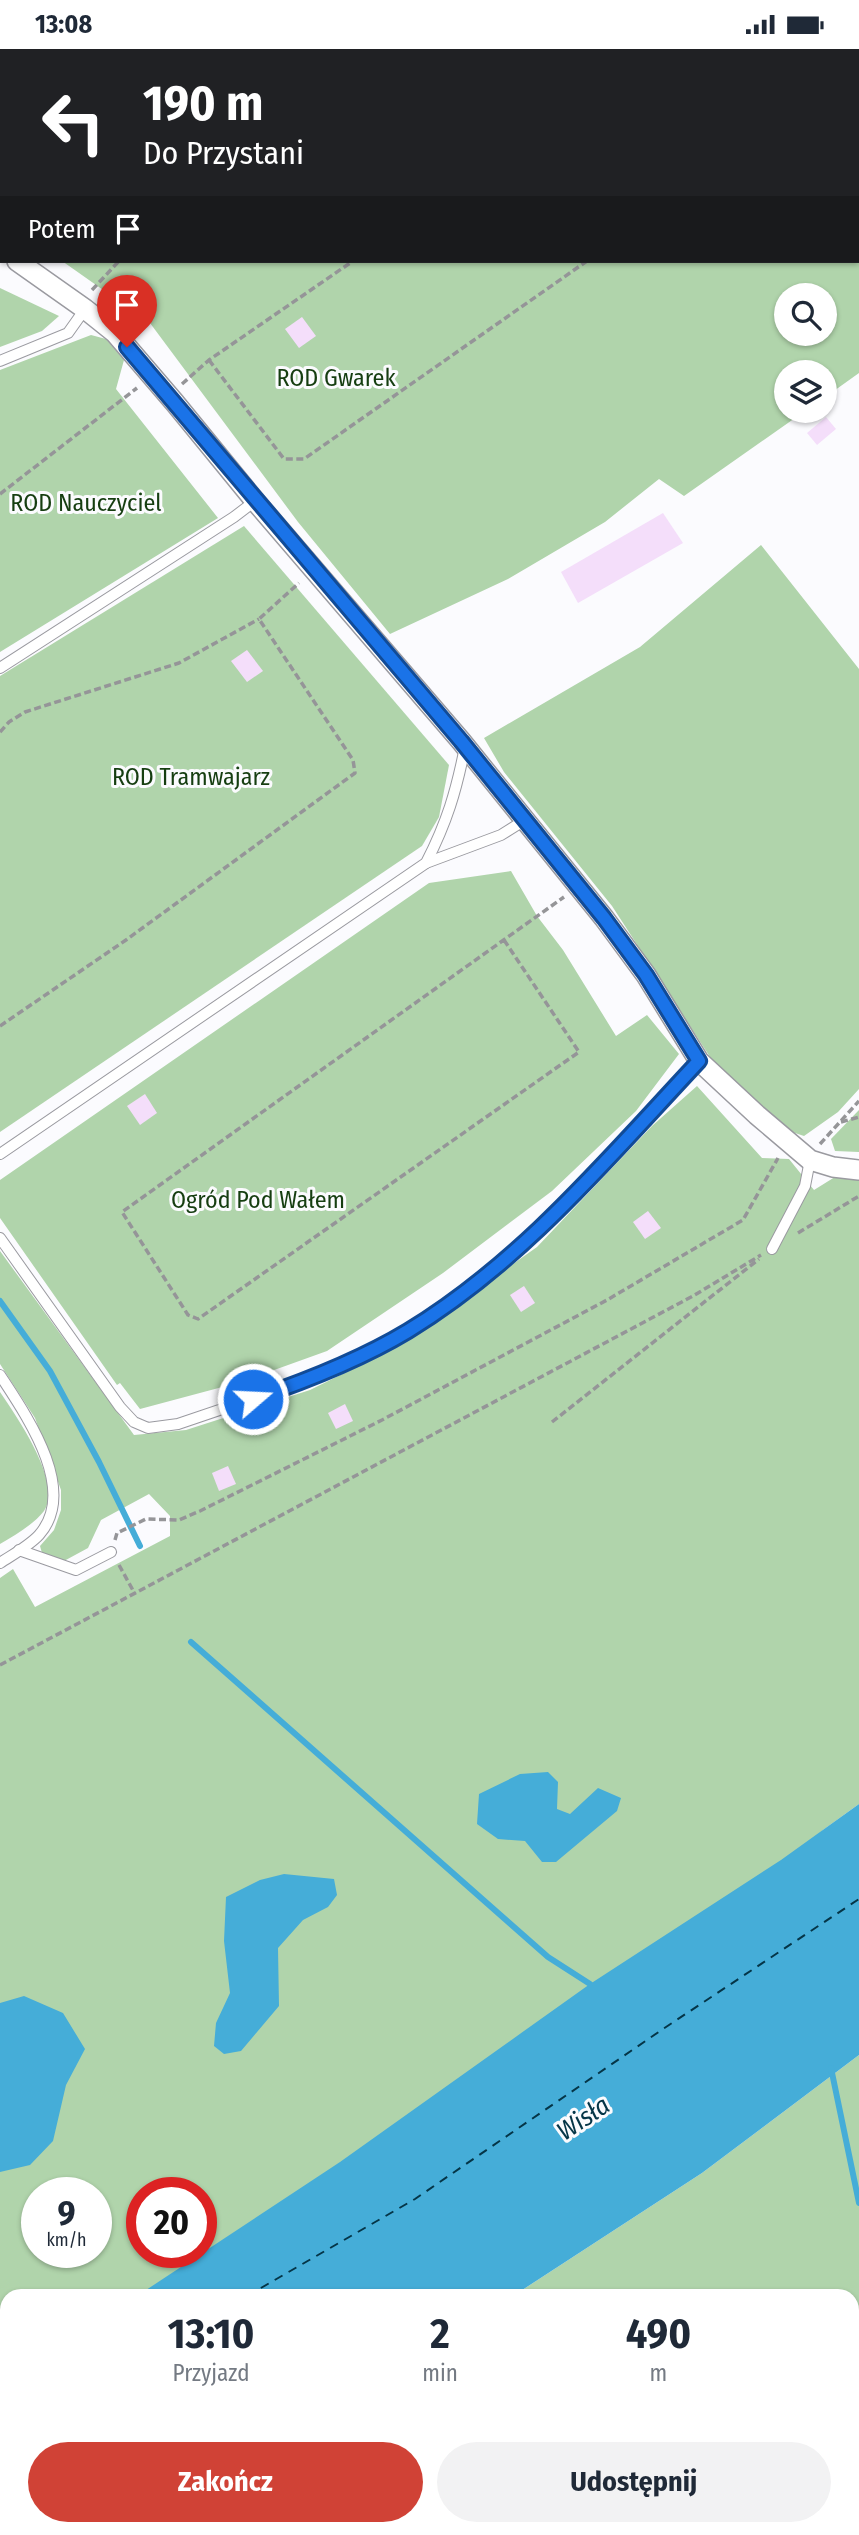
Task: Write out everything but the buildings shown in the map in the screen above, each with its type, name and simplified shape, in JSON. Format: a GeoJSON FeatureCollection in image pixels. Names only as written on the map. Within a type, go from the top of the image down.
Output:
{"type":"FeatureCollection","features":[{"type":"Feature","properties":{"kind":"street"},"geometry":{"type":"LineString","coordinates":[[20,263],[115,333],[466,747],[579,887],[646,975],[699,1061],[810,1160],[833,1167],[859,1170]]}},
{"type":"Feature","properties":{"kind":"lane"},"geometry":{"type":"LineString","coordinates":[[0,361],[68,333],[85,309]]}},
{"type":"Feature","properties":{"kind":"lane"},"geometry":{"type":"LineString","coordinates":[[0,668],[255,501]]}},
{"type":"Feature","properties":{"kind":"lane"},"geometry":{"type":"LineString","coordinates":[[426,863],[442,833],[454,800],[466,747]]}},
{"type":"Feature","properties":{"kind":"lane"},"geometry":{"type":"LineString","coordinates":[[0,1154],[426,863],[501,835],[525,820]]}},
{"type":"Feature","properties":{"kind":"lane"},"geometry":{"type":"LineString","coordinates":[[0,1238],[120,1407],[134,1422],[148,1428],[178,1424],[302,1382],[408,1331],[496,1268],[541,1227],[613,1156],[699,1061]]}},
{"type":"Feature","properties":{"kind":"lane"},"geometry":{"type":"LineString","coordinates":[[772,1249],[804,1186],[810,1160]]}},
{"type":"Feature","properties":{"kind":"lane"},"geometry":{"type":"LineString","coordinates":[[0,1375],[42,1447],[53,1483],[53,1513],[39,1536],[0,1563]]}},
{"type":"Feature","properties":{"kind":"lane"},"geometry":{"type":"LineString","coordinates":[[19,1550],[76,1570],[111,1552]]}},
{"type":"Feature","properties":{"kind":"path"},"geometry":{"type":"LineString","coordinates":[[96,285],[117,263]]}},
{"type":"Feature","properties":{"kind":"path"},"geometry":{"type":"LineString","coordinates":[[190,377],[209,360],[351,263]]}},
{"type":"Feature","properties":{"kind":"path"},"geometry":{"type":"LineString","coordinates":[[209,360],[284,459],[304,459],[584,263]]}},
{"type":"Feature","properties":{"kind":"path"},"geometry":{"type":"LineString","coordinates":[[0,494],[124,399]]}},
{"type":"Feature","properties":{"kind":"path"},"geometry":{"type":"LineString","coordinates":[[0,732],[9,722],[25,712],[179,663],[258,619],[296,586]]}},
{"type":"Feature","properties":{"kind":"path"},"geometry":{"type":"LineString","coordinates":[[0,1026],[125,940],[355,773],[353,760],[258,619]]}},
{"type":"Feature","properties":{"kind":"path"},"geometry":{"type":"LineString","coordinates":[[505,940],[579,1052],[198,1319],[188,1315],[122,1212],[579,887]]}},
{"type":"Feature","properties":{"kind":"path"},"geometry":{"type":"LineString","coordinates":[[810,1160],[859,1101]]}},
{"type":"Feature","properties":{"kind":"path"},"geometry":{"type":"LineString","coordinates":[[839,1123],[859,1117]]}},
{"type":"Feature","properties":{"kind":"path"},"geometry":{"type":"LineString","coordinates":[[117,1533],[146,1519],[179,1520],[190,1516],[370,1427],[607,1300],[743,1220],[787,1141]]}},
{"type":"Feature","properties":{"kind":"path"},"geometry":{"type":"LineString","coordinates":[[0,1665],[693,1296],[859,1196]]}},
{"type":"Feature","properties":{"kind":"path"},"geometry":{"type":"LineString","coordinates":[[552,1422],[772,1249]]}},
{"type":"Feature","properties":{"kind":"path"},"geometry":{"type":"LineString","coordinates":[[118,1563],[135,1594]]}},
{"type":"Feature","properties":{"kind":"green space","name":"ROD Gwarek"},"geometry":{"type":"Polygon","coordinates":[[[65,263],[859,263],[859,373],[837,389],[837,360],[774,360],[774,423],[788,423],[684,496],[659,479],[605,522],[508,579],[390,634],[298,522],[150,323],[65,263]]]}},
{"type":"Feature","properties":{"kind":"green space"},"geometry":{"type":"Polygon","coordinates":[[[0,288],[59,316],[42,331],[0,347],[0,288]]]}},
{"type":"Feature","properties":{"kind":"green space","name":"ROD Nauczyciel"},"geometry":{"type":"Polygon","coordinates":[[[91,335],[106,339],[124,360],[116,389],[218,518],[0,652],[0,370],[91,335]]]}},
{"type":"Feature","properties":{"kind":"green space","name":"ROD Tramwajarz"},"geometry":{"type":"Polygon","coordinates":[[[244,526],[449,765],[439,817],[422,846],[0,1132],[0,676],[244,526]]]}},
{"type":"Feature","properties":{"kind":"green space"},"geometry":{"type":"Polygon","coordinates":[[[761,545],[859,669],[859,1089],[838,1112],[804,1136],[789,1131],[712,1060],[612,906],[504,772],[484,738],[640,647],[761,545]]]}},
{"type":"Feature","properties":{"kind":"green space","name":"Ogród Pod Wałem"},"geometry":{"type":"Polygon","coordinates":[[[511,871],[537,916],[563,950],[616,1036],[647,1015],[679,1054],[636,1111],[552,1191],[443,1273],[327,1351],[241,1382],[140,1409],[120,1383],[117,1385],[0,1218],[0,1180],[429,883],[511,871]]]}},
{"type":"Feature","properties":{"kind":"green space"},"geometry":{"type":"Polygon","coordinates":[[[697,1086],[762,1158],[789,1159],[814,1190],[859,1162],[859,1804],[823,1830],[800,1853],[217,2254],[217,2177],[126,2177],[126,2268],[197,2268],[166,2289],[0,2289],[0,1578],[13,1569],[35,1607],[170,1536],[170,1516],[149,1494],[101,1520],[88,1548],[64,1561],[42,1553],[40,1546],[54,1530],[61,1510],[61,1490],[35,1418],[0,1364],[0,1251],[134,1435],[186,1430],[310,1390],[391,1350],[537,1247],[652,1126],[697,1086]]]}},
{"type":"Feature","properties":{"kind":"green space"},"geometry":{"type":"Polygon","coordinates":[[[859,1110],[859,1152],[835,1151],[831,1139],[859,1110]]]}},
{"type":"Feature","properties":{"kind":"green space"},"geometry":{"type":"Polygon","coordinates":[[[0,1392],[43,1467],[48,1499],[44,1511],[35,1521],[0,1544],[0,1392]]]}},
{"type":"Feature","properties":{"kind":"green space"},"geometry":{"type":"Polygon","coordinates":[[[859,2055],[859,2289],[524,2289],[702,2173],[859,2055]]]}},
{"type":"Feature","properties":{"kind":"water"},"geometry":{"type":"Polygon","coordinates":[[[548,1772],[558,1782],[557,1809],[570,1814],[598,1788],[621,1798],[617,1811],[556,1862],[542,1862],[525,1841],[498,1839],[477,1824],[479,1794],[520,1774],[548,1772]]]}},
{"type":"Feature","properties":{"kind":"water","name":"Wisła"},"geometry":{"type":"Polygon","coordinates":[[[859,1804],[859,2055],[702,2173],[524,2289],[148,2289],[179,2268],[217,2268],[217,2243],[340,2162],[590,1984],[781,1860],[859,1804]]]}},
{"type":"Feature","properties":{"kind":"water"},"geometry":{"type":"Polygon","coordinates":[[[284,1874],[334,1879],[337,1895],[328,1907],[303,1920],[278,1948],[279,2006],[241,2051],[224,2054],[214,2046],[216,2023],[230,1993],[224,1941],[226,1897],[260,1880],[284,1874]]]}},
{"type":"Feature","properties":{"kind":"water"},"geometry":{"type":"Polygon","coordinates":[[[24,1996],[63,2013],[85,2049],[66,2085],[53,2141],[30,2165],[0,2172],[0,2003],[24,1996]]]}},
{"type":"Feature","properties":{"kind":"waterway"},"geometry":{"type":"LineString","coordinates":[[0,1301],[50,1371],[140,1546]]}},
{"type":"Feature","properties":{"kind":"waterway"},"geometry":{"type":"LineString","coordinates":[[191,1642],[548,1957],[590,1984]]}},
{"type":"Feature","properties":{"kind":"waterway"},"geometry":{"type":"LineString","coordinates":[[831,2068],[859,2203]]}},
{"type":"Feature","properties":{"kind":"ferry route"},"geometry":{"type":"LineString","coordinates":[[259,2289],[415,2199],[859,1899]]}},
{"type":"Feature","properties":{"kind":"route"},"geometry":{"type":"LineString","coordinates":[[127,347],[461,741],[604,918],[646,975],[699,1061],[613,1156],[496,1268],[408,1331],[302,1382],[253,1399]]}}]}
